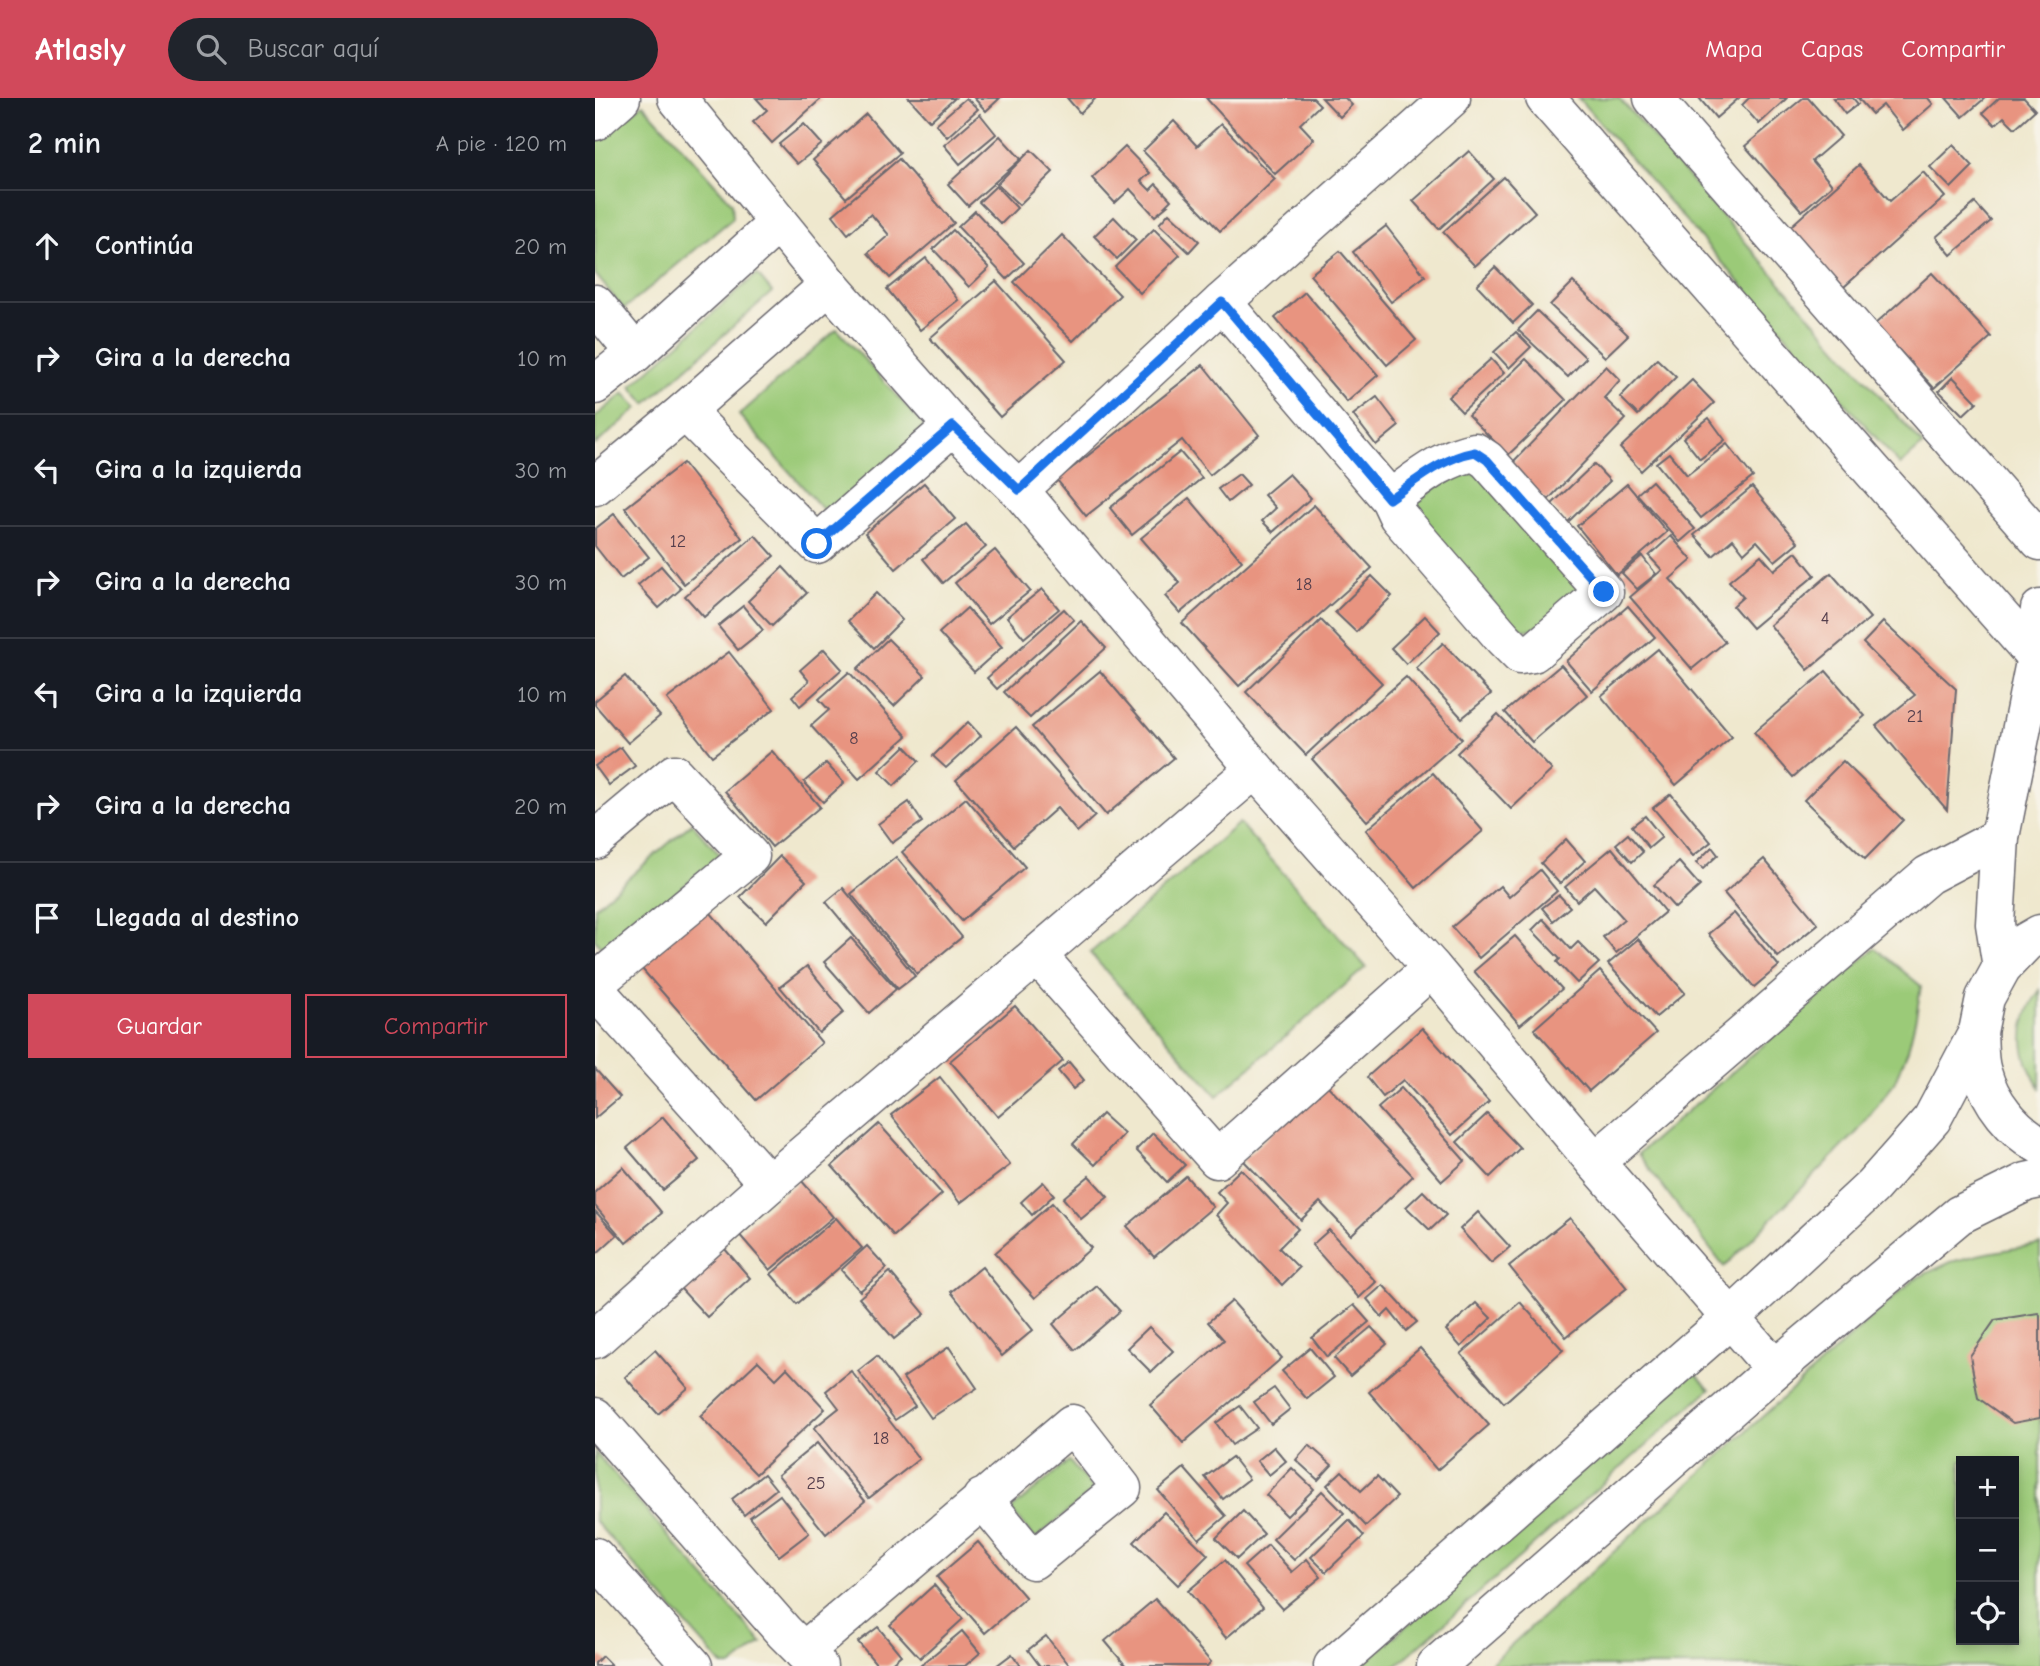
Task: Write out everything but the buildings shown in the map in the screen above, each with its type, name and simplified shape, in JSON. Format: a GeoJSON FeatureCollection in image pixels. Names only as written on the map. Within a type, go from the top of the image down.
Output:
{"type":"FeatureCollection","features":[{"type":"Feature","properties":{"kind":"street"},"geometry":{"type":"LineString","coordinates":[[595,121],[621,98]]}},
{"type":"Feature","properties":{"kind":"street"},"geometry":{"type":"LineString","coordinates":[[677,98],[829,285],[953,426],[1019,490],[1255,769],[1432,968],[1595,1162],[1775,1369]]}},
{"type":"Feature","properties":{"kind":"street"},"geometry":{"type":"LineString","coordinates":[[1019,490],[1222,302],[1451,98]]}},
{"type":"Feature","properties":{"kind":"street"},"geometry":{"type":"LineString","coordinates":[[1545,98],[2038,672]]}},
{"type":"Feature","properties":{"kind":"street"},"geometry":{"type":"LineString","coordinates":[[1653,98],[2040,541]]}},
{"type":"Feature","properties":{"kind":"street"},"geometry":{"type":"LineString","coordinates":[[595,385],[635,353],[778,223]]}},
{"type":"Feature","properties":{"kind":"street"},"geometry":{"type":"LineString","coordinates":[[595,486],[829,285]]}},
{"type":"Feature","properties":{"kind":"street"},"geometry":{"type":"LineString","coordinates":[[1222,302],[1389,499],[1398,516],[1520,655],[1533,653],[1604,592],[1487,460],[1475,452],[1443,462],[1389,499]]}},
{"type":"Feature","properties":{"kind":"street"},"geometry":{"type":"LineString","coordinates":[[595,304],[635,353]]}},
{"type":"Feature","properties":{"kind":"street"},"geometry":{"type":"LineString","coordinates":[[685,411],[817,544],[953,426]]}},
{"type":"Feature","properties":{"kind":"street"},"geometry":{"type":"LineString","coordinates":[[2001,967],[1995,924],[2000,837],[2038,672],[2040,609]]}},
{"type":"Feature","properties":{"kind":"street"},"geometry":{"type":"LineString","coordinates":[[595,1339],[769,1184],[1255,769]]}},
{"type":"Feature","properties":{"kind":"street"},"geometry":{"type":"LineString","coordinates":[[595,840],[674,774],[750,856],[595,983]]}},
{"type":"Feature","properties":{"kind":"street"},"geometry":{"type":"LineString","coordinates":[[1595,1162],[1928,875],[2000,837]]}},
{"type":"Feature","properties":{"kind":"street"},"geometry":{"type":"LineString","coordinates":[[2040,934],[2026,942],[2001,967],[1985,998],[1978,1032],[1981,1071],[1998,1107],[2024,1137],[2040,1145]]}},
{"type":"Feature","properties":{"kind":"street"},"geometry":{"type":"LineString","coordinates":[[1037,955],[1217,1159],[1432,968]]}},
{"type":"Feature","properties":{"kind":"street"},"geometry":{"type":"LineString","coordinates":[[595,989],[769,1184]]}},
{"type":"Feature","properties":{"kind":"street"},"geometry":{"type":"LineString","coordinates":[[1333,1666],[1730,1319],[1873,1187],[1932,1119],[1978,1032]]}},
{"type":"Feature","properties":{"kind":"street"},"geometry":{"type":"LineString","coordinates":[[1436,1666],[1775,1369],[1959,1215],[2026,1182],[2040,1179]]}},
{"type":"Feature","properties":{"kind":"street"},"geometry":{"type":"LineString","coordinates":[[595,1417],[811,1659],[982,1499],[1072,1424],[1122,1489],[1033,1560],[982,1499]]}},
{"type":"Feature","properties":{"kind":"street"},"geometry":{"type":"LineString","coordinates":[[595,1557],[693,1666]]}},
{"type":"Feature","properties":{"kind":"green space"},"geometry":{"type":"Polygon","coordinates":[[[1578,98],[1619,98],[1923,445],[1900,465],[1578,98]]]}},
{"type":"Feature","properties":{"kind":"green space"},"geometry":{"type":"Polygon","coordinates":[[[643,104],[732,203],[733,218],[624,309],[595,274],[595,142],[643,104]]]}},
{"type":"Feature","properties":{"kind":"green space"},"geometry":{"type":"Polygon","coordinates":[[[757,274],[772,292],[646,404],[631,386],[757,274]]]}},
{"type":"Feature","properties":{"kind":"green space"},"geometry":{"type":"Polygon","coordinates":[[[837,329],[925,427],[827,514],[739,415],[837,329]]]}},
{"type":"Feature","properties":{"kind":"green space"},"geometry":{"type":"Polygon","coordinates":[[[624,393],[638,408],[595,445],[595,417],[624,393]]]}},
{"type":"Feature","properties":{"kind":"green space"},"geometry":{"type":"Polygon","coordinates":[[[1464,471],[1479,475],[1583,591],[1541,626],[1527,630],[1514,626],[1411,508],[1451,474],[1464,471]]]}},
{"type":"Feature","properties":{"kind":"green space"},"geometry":{"type":"Polygon","coordinates":[[[692,823],[720,855],[606,953],[595,940],[595,907],[692,823]]]}},
{"type":"Feature","properties":{"kind":"green space"},"geometry":{"type":"Polygon","coordinates":[[[1239,823],[1366,967],[1217,1096],[1090,953],[1239,823]]]}},
{"type":"Feature","properties":{"kind":"green space"},"geometry":{"type":"Polygon","coordinates":[[[1875,948],[1921,986],[1908,1050],[1894,1083],[1858,1131],[1724,1267],[1638,1154],[1875,948]]]}},
{"type":"Feature","properties":{"kind":"green space"},"geometry":{"type":"Polygon","coordinates":[[[2040,990],[2040,1087],[2027,1063],[2023,1038],[2027,1014],[2040,990]]]}},
{"type":"Feature","properties":{"kind":"green space"},"geometry":{"type":"Polygon","coordinates":[[[2040,1244],[2040,1666],[1488,1666],[1914,1279],[1951,1262],[2040,1244]]]}},
{"type":"Feature","properties":{"kind":"green space"},"geometry":{"type":"Polygon","coordinates":[[[1694,1372],[1710,1389],[1396,1666],[1361,1666],[1694,1372]]]}},
{"type":"Feature","properties":{"kind":"green space"},"geometry":{"type":"Polygon","coordinates":[[[595,1452],[762,1643],[732,1666],[723,1666],[595,1521],[595,1452]]]}},
{"type":"Feature","properties":{"kind":"green space"},"geometry":{"type":"Polygon","coordinates":[[[1069,1461],[1094,1490],[1035,1539],[1011,1510],[1069,1461]]]}},
{"type":"Feature","properties":{"kind":"route"},"geometry":{"type":"LineString","coordinates":[[817,544],[953,426],[1019,490],[1222,302],[1389,499],[1443,462],[1475,452],[1487,460],[1604,592]]}}]}
